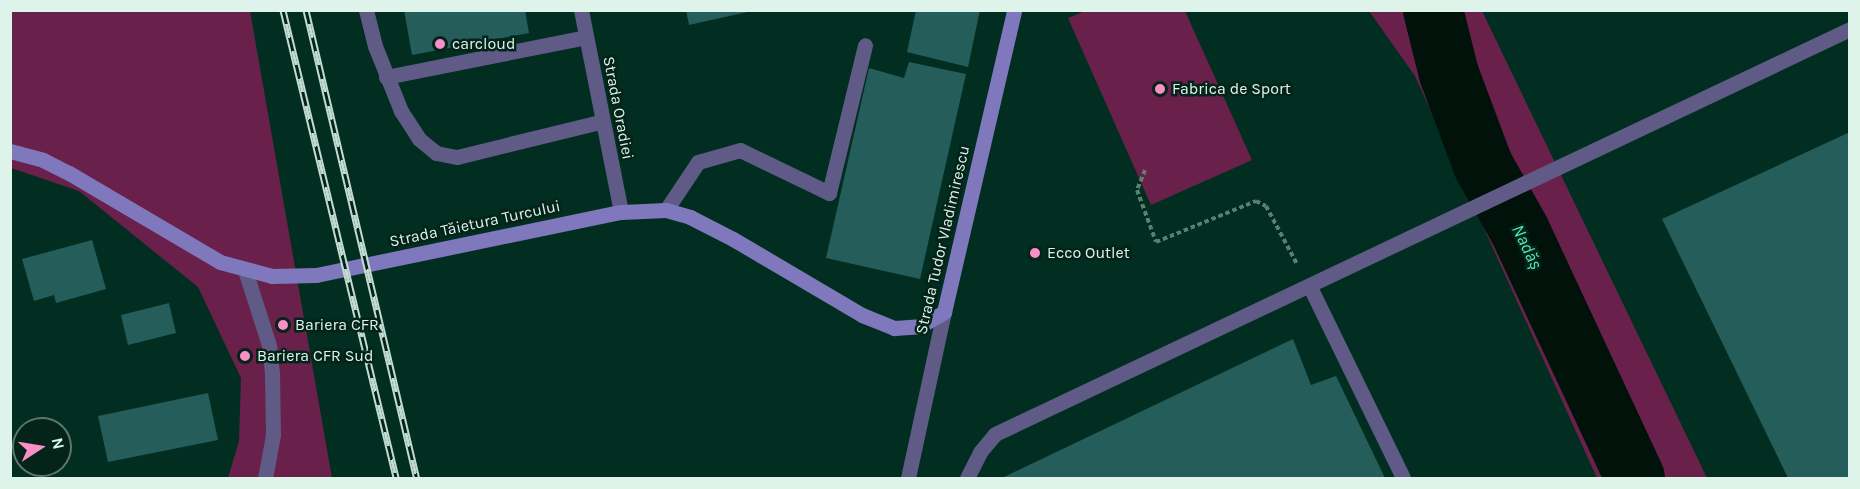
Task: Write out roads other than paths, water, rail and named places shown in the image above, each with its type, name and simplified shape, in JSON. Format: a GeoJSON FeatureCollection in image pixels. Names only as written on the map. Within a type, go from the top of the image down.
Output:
{"type":"FeatureCollection","features":[{"type":"Feature","properties":{"kind":"main road","name":"Strada Tudor Vladimirescu"},"geometry":{"type":"LineString","coordinates":[[944,312],[1014,10]]}},
{"type":"Feature","properties":{"kind":"main road","name":"Strada Tăietura Turcului"},"geometry":{"type":"LineString","coordinates":[[10,151],[43,160],[69,173],[220,262],[272,276],[316,275],[621,212],[666,210],[690,217],[733,239],[862,315],[894,328],[920,326],[944,312]]}},
{"type":"Feature","properties":{"kind":"street"},"geometry":{"type":"LineString","coordinates":[[366,10],[386,77],[419,139],[436,153],[458,158],[600,122]]}},
{"type":"Feature","properties":{"kind":"street","name":"Strada Oradiei"},"geometry":{"type":"LineString","coordinates":[[581,10],[600,122],[621,212]]}},
{"type":"Feature","properties":{"kind":"street"},"geometry":{"type":"LineString","coordinates":[[967,478],[980,452],[995,434],[1586,157],[1850,29]]}},
{"type":"Feature","properties":{"kind":"street"},"geometry":{"type":"LineString","coordinates":[[386,77],[586,37]]}},
{"type":"Feature","properties":{"kind":"street"},"geometry":{"type":"LineString","coordinates":[[666,210],[698,162],[740,150],[830,193],[865,45]]}},
{"type":"Feature","properties":{"kind":"street"},"geometry":{"type":"LineString","coordinates":[[245,270],[269,345],[272,372],[273,435],[265,478]]}},
{"type":"Feature","properties":{"kind":"street"},"geometry":{"type":"LineString","coordinates":[[1310,287],[1403,478]]}},
{"type":"Feature","properties":{"kind":"street","name":"Strada Tudor Vladimirescu"},"geometry":{"type":"LineString","coordinates":[[908,478],[944,312]]}},
{"type":"Feature","properties":{"kind":"waterway","name":"Nadăș"},"geometry":{"type":"LineString","coordinates":[[1433,10],[1449,74],[1483,165],[1520,231],[1635,478]]}},
{"type":"Feature","properties":{"kind":"railway"},"geometry":{"type":"LineString","coordinates":[[283,10],[396,478]]}},
{"type":"Feature","properties":{"kind":"railway"},"geometry":{"type":"LineString","coordinates":[[306,10],[417,478]]}},
{"type":"Feature","properties":{"kind":"place","name":"carcloud"},"geometry":{"type":"Point","coordinates":[440,44]}},
{"type":"Feature","properties":{"kind":"place","name":"Fabrica de Sport"},"geometry":{"type":"Point","coordinates":[1160,89]}},
{"type":"Feature","properties":{"kind":"place","name":"Ecco Outlet"},"geometry":{"type":"Point","coordinates":[1035,253]}},
{"type":"Feature","properties":{"kind":"place","name":"Bariera CFR"},"geometry":{"type":"Point","coordinates":[283,325]}},
{"type":"Feature","properties":{"kind":"place","name":"Bariera CFR Sud"},"geometry":{"type":"Point","coordinates":[245,356]}}]}
